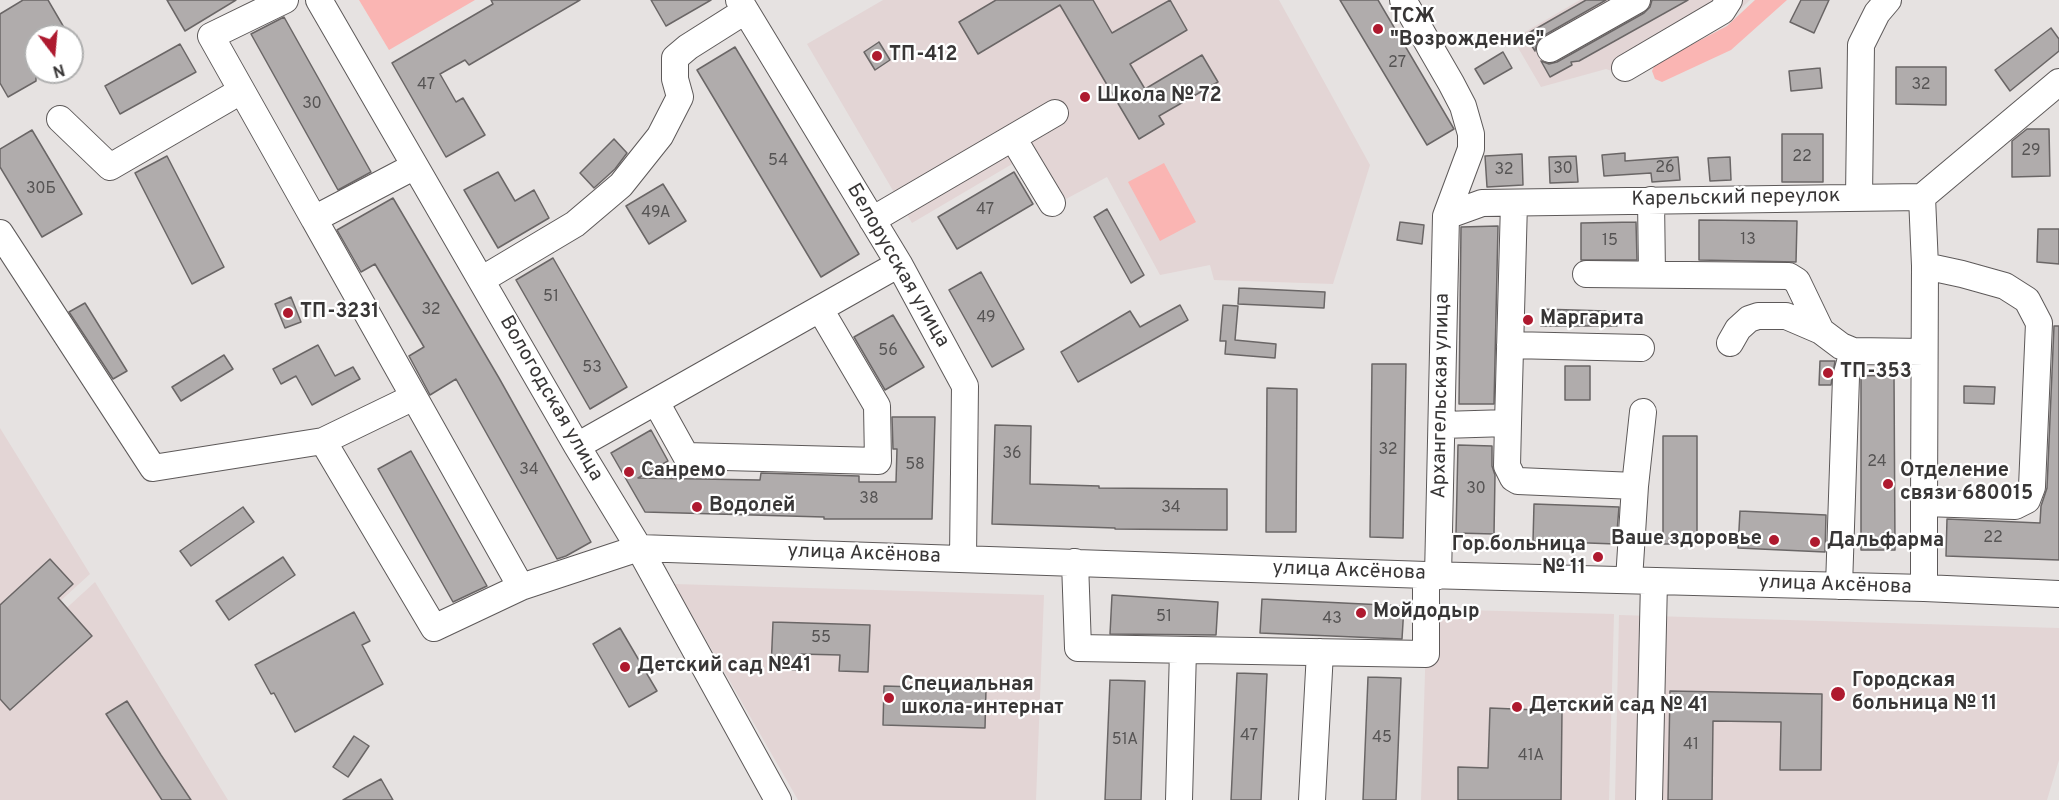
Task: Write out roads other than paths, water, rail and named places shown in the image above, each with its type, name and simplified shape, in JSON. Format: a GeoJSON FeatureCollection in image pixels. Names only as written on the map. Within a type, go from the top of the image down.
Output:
{"type":"FeatureCollection","features":[{"type":"Feature","properties":{"kind":"street"},"geometry":{"type":"LineString","coordinates":[[285,0],[211,36],[521,587]]}},
{"type":"Feature","properties":{"kind":"street","name":"Вологодская улица"},"geometry":{"type":"LineString","coordinates":[[319,0],[577,446],[639,548],[778,800]]}},
{"type":"Feature","properties":{"kind":"street","name":"Архангельская улица"},"geometry":{"type":"LineString","coordinates":[[1320,652],[1426,654],[1442,425],[1446,216],[1471,149],[1468,121],[1451,83],[1403,0]]}},
{"type":"Feature","properties":{"kind":"street"},"geometry":{"type":"LineString","coordinates":[[1550,49],[1637,0]]}},
{"type":"Feature","properties":{"kind":"street"},"geometry":{"type":"LineString","coordinates":[[1625,68],[1722,11],[1729,0]]}},
{"type":"Feature","properties":{"kind":"street","name":"Карельский переулок"},"geometry":{"type":"LineString","coordinates":[[1446,216],[1482,203],[1859,197],[1861,45],[1877,14],[1888,0]]}},
{"type":"Feature","properties":{"kind":"street"},"geometry":{"type":"LineString","coordinates":[[481,280],[575,224],[621,185],[660,136],[680,98],[675,79],[675,58],[742,6]]}},
{"type":"Feature","properties":{"kind":"street","name":"Белорусская улица"},"geometry":{"type":"LineString","coordinates":[[742,6],[899,264],[965,386],[963,558]]}},
{"type":"Feature","properties":{"kind":"street"},"geometry":{"type":"LineString","coordinates":[[1859,197],[1922,196],[2059,82]]}},
{"type":"Feature","properties":{"kind":"street"},"geometry":{"type":"LineString","coordinates":[[60,119],[110,167],[241,91]]}},
{"type":"Feature","properties":{"kind":"street"},"geometry":{"type":"LineString","coordinates":[[872,220],[1055,113]]}},
{"type":"Feature","properties":{"kind":"street"},"geometry":{"type":"LineString","coordinates":[[1013,138],[1052,203]]}},
{"type":"Feature","properties":{"kind":"street"},"geometry":{"type":"LineString","coordinates":[[314,219],[415,165]]}},
{"type":"Feature","properties":{"kind":"street"},"geometry":{"type":"LineString","coordinates":[[1922,196],[1925,266],[1924,588]]}},
{"type":"Feature","properties":{"kind":"street"},"geometry":{"type":"LineString","coordinates":[[1652,200],[1652,274]]}},
{"type":"Feature","properties":{"kind":"street"},"geometry":{"type":"LineString","coordinates":[[1514,203],[1507,466],[1513,478],[1518,481],[1635,486]]}},
{"type":"Feature","properties":{"kind":"street"},"geometry":{"type":"LineString","coordinates":[[0,233],[153,468],[322,441],[414,397]]}},
{"type":"Feature","properties":{"kind":"street"},"geometry":{"type":"LineString","coordinates":[[577,446],[899,264]]}},
{"type":"Feature","properties":{"kind":"street"},"geometry":{"type":"LineString","coordinates":[[1924,503],[2015,506],[2027,500],[2032,487],[2039,322],[2026,300],[2005,286],[1925,266]]}},
{"type":"Feature","properties":{"kind":"street"},"geometry":{"type":"LineString","coordinates":[[1586,274],[1789,276],[1797,281],[1821,331]]}},
{"type":"Feature","properties":{"kind":"street"},"geometry":{"type":"LineString","coordinates":[[656,402],[686,456],[878,461],[878,406],[820,309]]}},
{"type":"Feature","properties":{"kind":"street"},"geometry":{"type":"LineString","coordinates":[[1730,343],[1738,329],[1749,319],[1758,316],[1786,316],[1821,331],[1833,341],[1853,351],[1924,352]]}},
{"type":"Feature","properties":{"kind":"street"},"geometry":{"type":"LineString","coordinates":[[1510,345],[1641,348]]}},
{"type":"Feature","properties":{"kind":"street"},"geometry":{"type":"LineString","coordinates":[[1839,586],[1846,377],[1853,351]]}},
{"type":"Feature","properties":{"kind":"street"},"geometry":{"type":"LineString","coordinates":[[1643,412],[1635,486],[1649,800]]}},
{"type":"Feature","properties":{"kind":"street"},"geometry":{"type":"LineString","coordinates":[[1442,425],[1508,423]]}},
{"type":"Feature","properties":{"kind":"street"},"geometry":{"type":"LineString","coordinates":[[322,441],[434,628],[521,587],[639,548]]}},
{"type":"Feature","properties":{"kind":"street","name":"улица Аксёнова"},"geometry":{"type":"LineString","coordinates":[[639,548],[2059,594]]}},
{"type":"Feature","properties":{"kind":"street"},"geometry":{"type":"LineString","coordinates":[[1075,562],[1078,648],[1320,652],[1312,800]]}},
{"type":"Feature","properties":{"kind":"street"},"geometry":{"type":"LineString","coordinates":[[1179,800],[1183,650]]}},
{"type":"Feature","properties":{"kind":"place","name":"ТСЖ \"Возрождение\""},"geometry":{"type":"Point","coordinates":[1378,29]}},
{"type":"Feature","properties":{"kind":"place","name":"ТП-412"},"geometry":{"type":"Point","coordinates":[877,56]}},
{"type":"Feature","properties":{"kind":"place","name":"Школа № 72"},"geometry":{"type":"Point","coordinates":[1085,97]}},
{"type":"Feature","properties":{"kind":"place","name":"ТП-3231"},"geometry":{"type":"Point","coordinates":[288,313]}},
{"type":"Feature","properties":{"kind":"place","name":"Маргарита"},"geometry":{"type":"Point","coordinates":[1528,320]}},
{"type":"Feature","properties":{"kind":"place","name":"ТП-353"},"geometry":{"type":"Point","coordinates":[1828,373]}},
{"type":"Feature","properties":{"kind":"place","name":"Санремо"},"geometry":{"type":"Point","coordinates":[629,472]}},
{"type":"Feature","properties":{"kind":"place","name":"Отделение связи 680015"},"geometry":{"type":"Point","coordinates":[1888,484]}},
{"type":"Feature","properties":{"kind":"place","name":"Водолей"},"geometry":{"type":"Point","coordinates":[697,507]}},
{"type":"Feature","properties":{"kind":"place","name":"Ваше здоровье"},"geometry":{"type":"Point","coordinates":[1774,540]}},
{"type":"Feature","properties":{"kind":"place","name":"Дальфарма"},"geometry":{"type":"Point","coordinates":[1815,542]}},
{"type":"Feature","properties":{"kind":"place","name":"Гор.больница № 11"},"geometry":{"type":"Point","coordinates":[1598,557]}},
{"type":"Feature","properties":{"kind":"place","name":"Мойдодыр"},"geometry":{"type":"Point","coordinates":[1361,613]}},
{"type":"Feature","properties":{"kind":"place","name":"Детский сад №41"},"geometry":{"type":"Point","coordinates":[625,667]}},
{"type":"Feature","properties":{"kind":"place","name":"Городская больница № 11"},"geometry":{"type":"Point","coordinates":[1838,694]}},
{"type":"Feature","properties":{"kind":"place","name":"Специальная школа-интернат"},"geometry":{"type":"Point","coordinates":[889,698]}},
{"type":"Feature","properties":{"kind":"place","name":"Детский сад № 41"},"geometry":{"type":"Point","coordinates":[1517,707]}}]}
